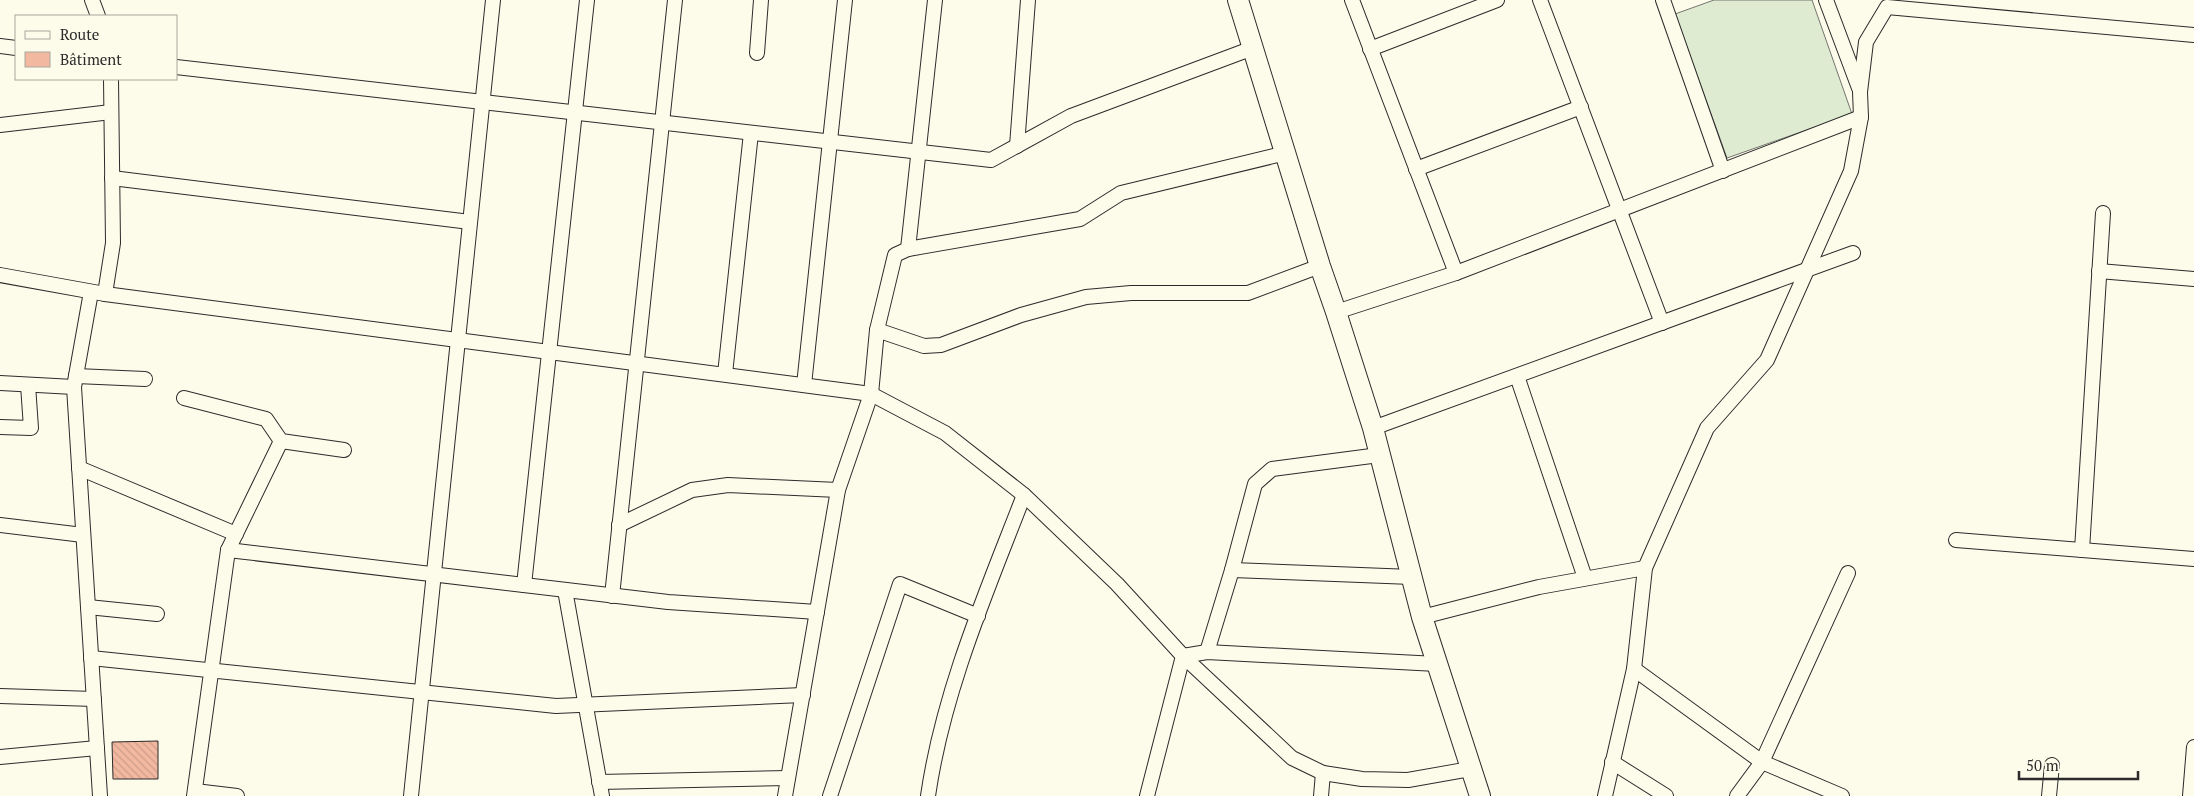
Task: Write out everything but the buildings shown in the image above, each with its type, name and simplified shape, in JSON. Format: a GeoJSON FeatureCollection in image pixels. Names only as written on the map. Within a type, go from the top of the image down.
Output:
{"type":"FeatureCollection","features":[{"type":"Feature","properties":{"kind":"main road"},"geometry":{"type":"LineString","coordinates":[[1238,0],[1320,266],[1373,428],[1422,617],[1480,796]]}},
{"type":"Feature","properties":{"kind":"street"},"geometry":{"type":"LineString","coordinates":[[92,0],[98,15]]}},
{"type":"Feature","properties":{"kind":"street"},"geometry":{"type":"LineString","coordinates":[[411,796],[493,0]]}},
{"type":"Feature","properties":{"kind":"street"},"geometry":{"type":"LineString","coordinates":[[524,585],[587,0]]}},
{"type":"Feature","properties":{"kind":"street"},"geometry":{"type":"LineString","coordinates":[[612,596],[675,0]]}},
{"type":"Feature","properties":{"kind":"street"},"geometry":{"type":"LineString","coordinates":[[757,53],[761,0]]}},
{"type":"Feature","properties":{"kind":"street"},"geometry":{"type":"LineString","coordinates":[[804,385],[846,0]]}},
{"type":"Feature","properties":{"kind":"street"},"geometry":{"type":"LineString","coordinates":[[908,249],[935,0]]}},
{"type":"Feature","properties":{"kind":"street"},"geometry":{"type":"LineString","coordinates":[[1017,146],[1028,0]]}},
{"type":"Feature","properties":{"kind":"street"},"geometry":{"type":"LineString","coordinates":[[1352,0],[1456,273]]}},
{"type":"Feature","properties":{"kind":"street"},"geometry":{"type":"LineString","coordinates":[[1370,49],[1497,0]]}},
{"type":"Feature","properties":{"kind":"street"},"geometry":{"type":"LineString","coordinates":[[1540,0],[1662,323]]}},
{"type":"Feature","properties":{"kind":"street"},"geometry":{"type":"LineString","coordinates":[[1663,0],[1723,171]]}},
{"type":"Feature","properties":{"kind":"street"},"geometry":{"type":"LineString","coordinates":[[1826,0],[1860,92]]}},
{"type":"Feature","properties":{"kind":"street"},"geometry":{"type":"LineString","coordinates":[[1604,796],[1634,669],[1645,568],[1707,428],[1768,360],[1851,171],[1861,117],[1860,92],[1866,42],[1887,7],[1910,5],[2194,35]]}},
{"type":"Feature","properties":{"kind":"street"},"geometry":{"type":"LineString","coordinates":[[0,46],[15,48]]}},
{"type":"Feature","properties":{"kind":"street"},"geometry":{"type":"LineString","coordinates":[[178,66],[991,160],[1071,116],[1253,48]]}},
{"type":"Feature","properties":{"kind":"street"},"geometry":{"type":"LineString","coordinates":[[106,294],[113,243],[111,80]]}},
{"type":"Feature","properties":{"kind":"street"},"geometry":{"type":"LineString","coordinates":[[1416,170],[1581,107]]}},
{"type":"Feature","properties":{"kind":"street"},"geometry":{"type":"LineString","coordinates":[[0,125],[111,112]]}},
{"type":"Feature","properties":{"kind":"street"},"geometry":{"type":"LineString","coordinates":[[1336,312],[1456,273],[1861,117]]}},
{"type":"Feature","properties":{"kind":"street"},"geometry":{"type":"LineString","coordinates":[[725,374],[751,133]]}},
{"type":"Feature","properties":{"kind":"street"},"geometry":{"type":"LineString","coordinates":[[785,796],[838,490],[871,394],[877,330],[895,255],[908,249],[1080,219],[1121,193],[1286,153]]}},
{"type":"Feature","properties":{"kind":"street"},"geometry":{"type":"LineString","coordinates":[[112,178],[470,222]]}},
{"type":"Feature","properties":{"kind":"street"},"geometry":{"type":"LineString","coordinates":[[2082,550],[2103,213]]}},
{"type":"Feature","properties":{"kind":"street"},"geometry":{"type":"LineString","coordinates":[[1373,428],[1853,253]]}},
{"type":"Feature","properties":{"kind":"street"},"geometry":{"type":"LineString","coordinates":[[877,330],[924,346],[942,345],[1021,315],[1086,296],[1131,293],[1248,293],[1320,266]]}},
{"type":"Feature","properties":{"kind":"street"},"geometry":{"type":"LineString","coordinates":[[2099,271],[2194,279]]}},
{"type":"Feature","properties":{"kind":"street"},"geometry":{"type":"LineString","coordinates":[[0,275],[91,292],[458,342],[725,374],[871,394],[946,433],[1024,496],[1116,584],[1183,656],[1292,758],[1323,773],[1362,779],[1408,780],[1470,769]]}},
{"type":"Feature","properties":{"kind":"street"},"geometry":{"type":"LineString","coordinates":[[91,292],[75,382],[100,796]]}},
{"type":"Feature","properties":{"kind":"street"},"geometry":{"type":"LineString","coordinates":[[1517,376],[1585,578]]}},
{"type":"Feature","properties":{"kind":"street"},"geometry":{"type":"LineString","coordinates":[[0,383],[28,385],[145,380]]}},
{"type":"Feature","properties":{"kind":"street"},"geometry":{"type":"LineString","coordinates":[[0,427],[31,428],[28,385]]}},
{"type":"Feature","properties":{"kind":"street"},"geometry":{"type":"LineString","coordinates":[[184,398],[266,420],[281,441],[344,450]]}},
{"type":"Feature","properties":{"kind":"street"},"geometry":{"type":"LineString","coordinates":[[237,796],[195,793],[228,550],[281,441]]}},
{"type":"Feature","properties":{"kind":"street"},"geometry":{"type":"LineString","coordinates":[[1207,652],[1232,570],[1255,484],[1272,469],[1379,455]]}},
{"type":"Feature","properties":{"kind":"street"},"geometry":{"type":"LineString","coordinates":[[79,468],[236,534]]}},
{"type":"Feature","properties":{"kind":"street"},"geometry":{"type":"LineString","coordinates":[[619,525],[692,490],[728,485],[838,490]]}},
{"type":"Feature","properties":{"kind":"street"},"geometry":{"type":"LineString","coordinates":[[928,796],[934,757],[962,656],[1024,496]]}},
{"type":"Feature","properties":{"kind":"street"},"geometry":{"type":"LineString","coordinates":[[0,525],[83,535]]}},
{"type":"Feature","properties":{"kind":"street"},"geometry":{"type":"LineString","coordinates":[[1956,540],[2194,560]]}},
{"type":"Feature","properties":{"kind":"street"},"geometry":{"type":"LineString","coordinates":[[228,550],[668,602],[817,612]]}},
{"type":"Feature","properties":{"kind":"street"},"geometry":{"type":"LineString","coordinates":[[1422,617],[1539,587],[1645,568]]}},
{"type":"Feature","properties":{"kind":"street"},"geometry":{"type":"LineString","coordinates":[[1232,570],[1412,578]]}},
{"type":"Feature","properties":{"kind":"street"},"geometry":{"type":"LineString","coordinates":[[1737,796],[1762,762],[1848,574]]}},
{"type":"Feature","properties":{"kind":"street"},"geometry":{"type":"LineString","coordinates":[[830,796],[900,584],[978,616]]}},
{"type":"Feature","properties":{"kind":"street"},"geometry":{"type":"LineString","coordinates":[[565,590],[602,796]]}},
{"type":"Feature","properties":{"kind":"street"},"geometry":{"type":"LineString","coordinates":[[88,607],[157,614]]}},
{"type":"Feature","properties":{"kind":"street"},"geometry":{"type":"LineString","coordinates":[[1183,656],[1207,652],[1437,664]]}},
{"type":"Feature","properties":{"kind":"street"},"geometry":{"type":"LineString","coordinates":[[1147,796],[1183,656]]}},
{"type":"Feature","properties":{"kind":"street"},"geometry":{"type":"LineString","coordinates":[[91,658],[556,706],[803,695]]}},
{"type":"Feature","properties":{"kind":"street"},"geometry":{"type":"LineString","coordinates":[[1634,669],[1762,762],[1842,796]]}},
{"type":"Feature","properties":{"kind":"street"},"geometry":{"type":"LineString","coordinates":[[0,696],[94,699]]}},
{"type":"Feature","properties":{"kind":"street"},"geometry":{"type":"LineString","coordinates":[[2190,796],[2194,746]]}},
{"type":"Feature","properties":{"kind":"street"},"geometry":{"type":"LineString","coordinates":[[0,757],[97,748]]}},
{"type":"Feature","properties":{"kind":"street"},"geometry":{"type":"LineString","coordinates":[[1612,762],[1666,796]]}},
{"type":"Feature","properties":{"kind":"street"},"geometry":{"type":"LineString","coordinates":[[2049,796],[2052,765]]}},
{"type":"Feature","properties":{"kind":"street"},"geometry":{"type":"LineString","coordinates":[[1321,796],[1323,773]]}},
{"type":"Feature","properties":{"kind":"street"},"geometry":{"type":"LineString","coordinates":[[599,782],[788,778]]}},
{"type":"Feature","properties":{"kind":"green space"},"geometry":{"type":"Polygon","coordinates":[[[1714,0],[1812,0],[1852,114],[1727,158],[1675,14],[1714,0]]]}}]}
